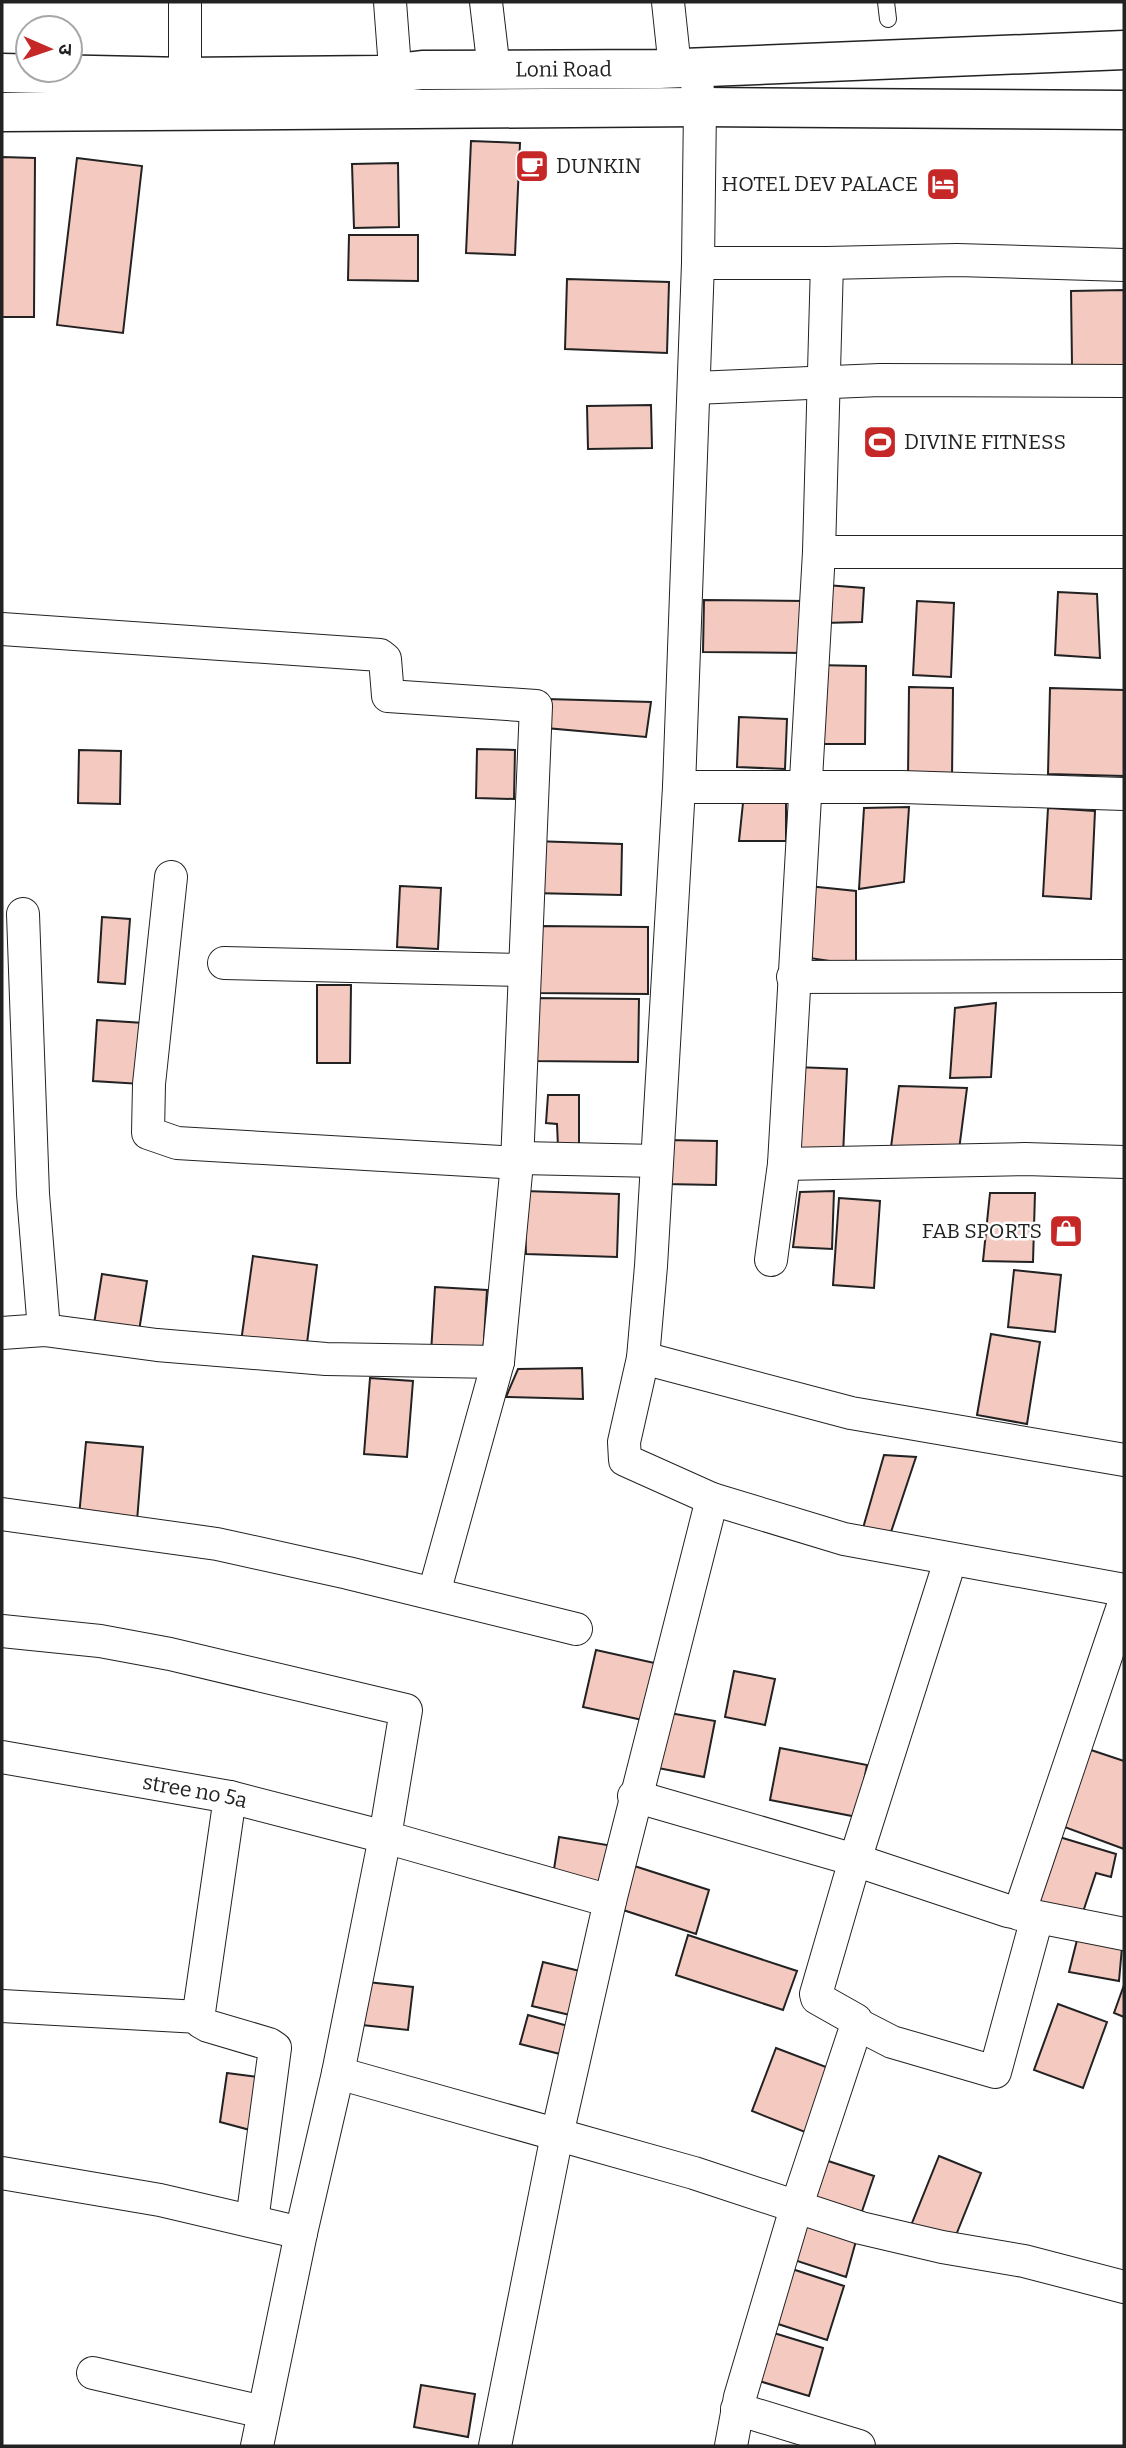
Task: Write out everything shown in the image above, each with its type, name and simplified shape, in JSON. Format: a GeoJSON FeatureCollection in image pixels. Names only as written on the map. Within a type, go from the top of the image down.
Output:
{"type":"FeatureCollection","features":[{"type":"Feature","properties":{"kind":"highway","name":"Loni Road"},"geometry":{"type":"LineString","coordinates":[[2,112],[397,91],[494,70],[685,68],[1124,50]]}},
{"type":"Feature","properties":{"kind":"highway","name":"Loni Road"},"geometry":{"type":"LineString","coordinates":[[2,74],[185,77],[700,107],[1124,110]]}},
{"type":"Feature","properties":{"kind":"street"},"geometry":{"type":"LineString","coordinates":[[185,2],[185,77]]}},
{"type":"Feature","properties":{"kind":"street"},"geometry":{"type":"LineString","coordinates":[[390,2],[397,91]]}},
{"type":"Feature","properties":{"kind":"street"},"geometry":{"type":"LineString","coordinates":[[486,2],[494,70]]}},
{"type":"Feature","properties":{"kind":"street"},"geometry":{"type":"LineString","coordinates":[[668,2],[685,68],[700,107],[695,388],[679,787],[657,1161],[643,1358],[624,1441],[625,1460],[712,1499],[844,1539],[950,1561],[1124,1590]]}},
{"type":"Feature","properties":{"kind":"street"},"geometry":{"type":"LineString","coordinates":[[698,263],[957,260],[1124,265]]}},
{"type":"Feature","properties":{"kind":"street"},"geometry":{"type":"LineString","coordinates":[[771,1260],[784,1164],[819,552],[827,263]]}},
{"type":"Feature","properties":{"kind":"street"},"geometry":{"type":"LineString","coordinates":[[695,388],[824,382],[1124,381]]}},
{"type":"Feature","properties":{"kind":"street"},"geometry":{"type":"LineString","coordinates":[[819,552],[1124,552]]}},
{"type":"Feature","properties":{"kind":"street"},"geometry":{"type":"LineString","coordinates":[[2,629],[380,655],[385,659],[388,696],[536,706],[517,1163],[498,1362],[435,1593]]}},
{"type":"Feature","properties":{"kind":"street"},"geometry":{"type":"LineString","coordinates":[[679,787],[1124,794]]}},
{"type":"Feature","properties":{"kind":"street"},"geometry":{"type":"LineString","coordinates":[[171,877],[149,1084],[148,1133],[177,1143],[517,1163]]}},
{"type":"Feature","properties":{"kind":"street"},"geometry":{"type":"LineString","coordinates":[[23,914],[33,1194],[44,1329]]}},
{"type":"Feature","properties":{"kind":"street"},"geometry":{"type":"LineString","coordinates":[[224,963],[525,970]]}},
{"type":"Feature","properties":{"kind":"street"},"geometry":{"type":"LineString","coordinates":[[793,977],[1124,976]]}},
{"type":"Feature","properties":{"kind":"street"},"geometry":{"type":"LineString","coordinates":[[517,1163],[521,1158],[657,1161]]}},
{"type":"Feature","properties":{"kind":"street"},"geometry":{"type":"LineString","coordinates":[[784,1164],[1025,1159],[1124,1162]]}},
{"type":"Feature","properties":{"kind":"street"},"geometry":{"type":"LineString","coordinates":[[2,1333],[44,1329],[157,1345],[326,1359],[498,1362]]}},
{"type":"Feature","properties":{"kind":"street"},"geometry":{"type":"LineString","coordinates":[[643,1358],[851,1413],[1124,1460]]}},
{"type":"Feature","properties":{"kind":"street"},"geometry":{"type":"LineString","coordinates":[[495,2446],[557,2135],[634,1796],[712,1499]]}},
{"type":"Feature","properties":{"kind":"street"},"geometry":{"type":"LineString","coordinates":[[2,1514],[195,1540],[435,1593],[576,1629]]}},
{"type":"Feature","properties":{"kind":"street"},"geometry":{"type":"LineString","coordinates":[[950,1561],[855,1860],[816,1996],[856,2020],[857,2024],[892,2042],[995,2072],[1028,1916],[1124,1602]]}},
{"type":"Feature","properties":{"kind":"street"},"geometry":{"type":"LineString","coordinates":[[2,1631],[100,1641],[170,1654],[406,1710],[385,1837],[338,2073],[300,2233],[257,2446]]}},
{"type":"Feature","properties":{"kind":"street","name":"stree no 5a"},"geometry":{"type":"LineString","coordinates":[[2,1757],[230,1797],[385,1837],[610,1901]]}},
{"type":"Feature","properties":{"kind":"street"},"geometry":{"type":"LineString","coordinates":[[634,1796],[855,1860],[1028,1916],[1124,1934]]}},
{"type":"Feature","properties":{"kind":"street"},"geometry":{"type":"LineString","coordinates":[[199,2017],[230,1797]]}},
{"type":"Feature","properties":{"kind":"street"},"geometry":{"type":"LineString","coordinates":[[2,2006],[199,2017],[208,2026],[269,2043],[275,2048],[252,2221]]}},
{"type":"Feature","properties":{"kind":"street"},"geometry":{"type":"LineString","coordinates":[[731,2446],[737,2409],[796,2208],[857,2024]]}},
{"type":"Feature","properties":{"kind":"street"},"geometry":{"type":"LineString","coordinates":[[338,2073],[694,2173],[861,2228],[954,2249],[1024,2261],[1124,2287]]}},
{"type":"Feature","properties":{"kind":"street"},"geometry":{"type":"LineString","coordinates":[[2,2173],[135,2195],[300,2233]]}},
{"type":"Feature","properties":{"kind":"street"},"geometry":{"type":"LineString","coordinates":[[93,2373],[263,2412]]}},
{"type":"Feature","properties":{"kind":"street"},"geometry":{"type":"LineString","coordinates":[[737,2409],[859,2446]]}},
{"type":"Feature","properties":{"kind":"lane"},"geometry":{"type":"LineString","coordinates":[[886,2],[888,19]]}},
{"type":"Feature","properties":{"kind":"building"},"geometry":{"type":"Polygon","coordinates":[[[471,141],[520,143],[515,255],[466,253],[471,141]]]}},
{"type":"Feature","properties":{"kind":"building"},"geometry":{"type":"Polygon","coordinates":[[[2,157],[35,158],[34,317],[2,317],[2,157]]]}},
{"type":"Feature","properties":{"kind":"building"},"geometry":{"type":"Polygon","coordinates":[[[77,158],[142,166],[123,333],[57,325],[77,158]]]}},
{"type":"Feature","properties":{"kind":"building"},"geometry":{"type":"Polygon","coordinates":[[[398,163],[399,227],[354,228],[352,164],[398,163]]]}},
{"type":"Feature","properties":{"kind":"building"},"geometry":{"type":"Polygon","coordinates":[[[349,235],[418,235],[418,281],[348,280],[349,235]]]}},
{"type":"Feature","properties":{"kind":"building"},"geometry":{"type":"Polygon","coordinates":[[[567,279],[669,282],[667,353],[565,349],[567,279]]]}},
{"type":"Feature","properties":{"kind":"building"},"geometry":{"type":"Polygon","coordinates":[[[1124,290],[1124,366],[1072,365],[1071,291],[1124,290]]]}},
{"type":"Feature","properties":{"kind":"building"},"geometry":{"type":"Polygon","coordinates":[[[651,405],[652,448],[588,449],[587,406],[651,405]]]}},
{"type":"Feature","properties":{"kind":"building"},"geometry":{"type":"Polygon","coordinates":[[[826,585],[864,588],[862,622],[824,623],[826,585]]]}},
{"type":"Feature","properties":{"kind":"building"},"geometry":{"type":"Polygon","coordinates":[[[1058,592],[1097,594],[1100,658],[1055,655],[1058,592]]]}},
{"type":"Feature","properties":{"kind":"building"},"geometry":{"type":"Polygon","coordinates":[[[704,600],[805,601],[805,653],[703,652],[704,600]]]}},
{"type":"Feature","properties":{"kind":"building"},"geometry":{"type":"Polygon","coordinates":[[[917,601],[954,603],[951,677],[913,675],[917,601]]]}},
{"type":"Feature","properties":{"kind":"building"},"geometry":{"type":"Polygon","coordinates":[[[814,665],[866,666],[865,744],[813,744],[814,665]]]}},
{"type":"Feature","properties":{"kind":"building"},"geometry":{"type":"Polygon","coordinates":[[[909,687],[953,688],[952,778],[908,777],[909,687]]]}},
{"type":"Feature","properties":{"kind":"building"},"geometry":{"type":"Polygon","coordinates":[[[1050,688],[1124,690],[1124,776],[1048,774],[1050,688]]]}},
{"type":"Feature","properties":{"kind":"building"},"geometry":{"type":"Polygon","coordinates":[[[547,699],[651,702],[646,737],[546,728],[547,699]]]}},
{"type":"Feature","properties":{"kind":"building"},"geometry":{"type":"Polygon","coordinates":[[[739,717],[787,719],[785,769],[737,767],[739,717]]]}},
{"type":"Feature","properties":{"kind":"building"},"geometry":{"type":"Polygon","coordinates":[[[477,749],[515,750],[514,799],[476,798],[477,749]]]}},
{"type":"Feature","properties":{"kind":"building"},"geometry":{"type":"Polygon","coordinates":[[[79,750],[121,751],[120,804],[78,803],[79,750]]]}},
{"type":"Feature","properties":{"kind":"building"},"geometry":{"type":"Polygon","coordinates":[[[786,802],[786,841],[739,841],[743,803],[786,802]]]}},
{"type":"Feature","properties":{"kind":"building"},"geometry":{"type":"Polygon","coordinates":[[[909,807],[904,882],[859,889],[864,808],[909,807]]]}},
{"type":"Feature","properties":{"kind":"building"},"geometry":{"type":"Polygon","coordinates":[[[1048,808],[1095,811],[1091,899],[1043,896],[1048,808]]]}},
{"type":"Feature","properties":{"kind":"building"},"geometry":{"type":"Polygon","coordinates":[[[533,841],[622,844],[621,895],[531,893],[533,841]]]}},
{"type":"Feature","properties":{"kind":"building"},"geometry":{"type":"Polygon","coordinates":[[[400,886],[441,888],[438,949],[397,947],[400,886]]]}},
{"type":"Feature","properties":{"kind":"building"},"geometry":{"type":"Polygon","coordinates":[[[808,886],[856,891],[856,965],[803,957],[808,886]]]}},
{"type":"Feature","properties":{"kind":"building"},"geometry":{"type":"Polygon","coordinates":[[[102,917],[130,919],[125,984],[98,982],[102,917]]]}},
{"type":"Feature","properties":{"kind":"building"},"geometry":{"type":"Polygon","coordinates":[[[538,926],[648,927],[648,994],[537,993],[538,926]]]}},
{"type":"Feature","properties":{"kind":"building"},"geometry":{"type":"Polygon","coordinates":[[[317,985],[351,985],[350,1063],[317,1063],[317,985]]]}},
{"type":"Feature","properties":{"kind":"building"},"geometry":{"type":"Polygon","coordinates":[[[531,998],[639,999],[638,1062],[530,1061],[531,998]]]}},
{"type":"Feature","properties":{"kind":"building"},"geometry":{"type":"Polygon","coordinates":[[[996,1003],[991,1077],[950,1078],[955,1008],[996,1003]]]}},
{"type":"Feature","properties":{"kind":"building"},"geometry":{"type":"Polygon","coordinates":[[[97,1020],[144,1023],[141,1084],[93,1081],[97,1020]]]}},
{"type":"Feature","properties":{"kind":"building"},"geometry":{"type":"Polygon","coordinates":[[[795,1067],[847,1069],[843,1155],[791,1153],[795,1067]]]}},
{"type":"Feature","properties":{"kind":"building"},"geometry":{"type":"Polygon","coordinates":[[[899,1086],[967,1088],[959,1150],[891,1147],[899,1086]]]}},
{"type":"Feature","properties":{"kind":"building"},"geometry":{"type":"Polygon","coordinates":[[[548,1095],[579,1095],[579,1144],[558,1147],[557,1124],[546,1123],[548,1095]]]}},
{"type":"Feature","properties":{"kind":"building"},"geometry":{"type":"Polygon","coordinates":[[[666,1140],[717,1141],[716,1185],[665,1184],[666,1140]]]}},
{"type":"Feature","properties":{"kind":"building"},"geometry":{"type":"Polygon","coordinates":[[[524,1191],[619,1194],[617,1257],[526,1254],[524,1191]]]}},
{"type":"Feature","properties":{"kind":"building"},"geometry":{"type":"Polygon","coordinates":[[[834,1191],[832,1249],[793,1247],[800,1192],[834,1191]]]}},
{"type":"Feature","properties":{"kind":"building"},"geometry":{"type":"Polygon","coordinates":[[[990,1193],[1035,1193],[1033,1262],[983,1261],[990,1193]]]}},
{"type":"Feature","properties":{"kind":"building"},"geometry":{"type":"Polygon","coordinates":[[[839,1198],[880,1201],[874,1288],[833,1285],[839,1198]]]}},
{"type":"Feature","properties":{"kind":"building"},"geometry":{"type":"Polygon","coordinates":[[[253,1256],[317,1265],[306,1351],[241,1342],[253,1256]]]}},
{"type":"Feature","properties":{"kind":"building"},"geometry":{"type":"Polygon","coordinates":[[[1014,1270],[1061,1275],[1055,1332],[1008,1327],[1014,1270]]]}},
{"type":"Feature","properties":{"kind":"building"},"geometry":{"type":"Polygon","coordinates":[[[102,1274],[147,1281],[139,1331],[94,1324],[102,1274]]]}},
{"type":"Feature","properties":{"kind":"building"},"geometry":{"type":"Polygon","coordinates":[[[435,1287],[487,1290],[483,1356],[431,1353],[435,1287]]]}},
{"type":"Feature","properties":{"kind":"building"},"geometry":{"type":"Polygon","coordinates":[[[991,1334],[1040,1342],[1027,1424],[977,1415],[991,1334]]]}},
{"type":"Feature","properties":{"kind":"building"},"geometry":{"type":"Polygon","coordinates":[[[582,1368],[583,1399],[506,1397],[518,1369],[582,1368]]]}},
{"type":"Feature","properties":{"kind":"building"},"geometry":{"type":"Polygon","coordinates":[[[370,1378],[413,1381],[407,1457],[364,1454],[370,1378]]]}},
{"type":"Feature","properties":{"kind":"building"},"geometry":{"type":"Polygon","coordinates":[[[86,1442],[143,1447],[137,1521],[79,1516],[86,1442]]]}},
{"type":"Feature","properties":{"kind":"building"},"geometry":{"type":"Polygon","coordinates":[[[884,1455],[916,1457],[887,1544],[859,1542],[884,1455]]]}},
{"type":"Feature","properties":{"kind":"building"},"geometry":{"type":"Polygon","coordinates":[[[596,1650],[659,1664],[647,1721],[583,1707],[596,1650]]]}},
{"type":"Feature","properties":{"kind":"building"},"geometry":{"type":"Polygon","coordinates":[[[734,1671],[775,1679],[765,1725],[725,1717],[734,1671]]]}},
{"type":"Feature","properties":{"kind":"building"},"geometry":{"type":"Polygon","coordinates":[[[664,1712],[715,1721],[704,1777],[653,1767],[664,1712]]]}},
{"type":"Feature","properties":{"kind":"building"},"geometry":{"type":"Polygon","coordinates":[[[1082,1747],[1124,1761],[1124,1849],[1059,1825],[1082,1747]]]}},
{"type":"Feature","properties":{"kind":"building"},"geometry":{"type":"Polygon","coordinates":[[[780,1748],[867,1765],[857,1817],[770,1800],[780,1748]]]}},
{"type":"Feature","properties":{"kind":"building"},"geometry":{"type":"Polygon","coordinates":[[[1056,1836],[1116,1854],[1111,1877],[1096,1873],[1081,1918],[1031,1911],[1056,1836]]]}},
{"type":"Feature","properties":{"kind":"building"},"geometry":{"type":"Polygon","coordinates":[[[559,1837],[613,1846],[606,1890],[552,1882],[559,1837]]]}},
{"type":"Feature","properties":{"kind":"building"},"geometry":{"type":"Polygon","coordinates":[[[625,1863],[709,1890],[696,1934],[611,1906],[625,1863]]]}},
{"type":"Feature","properties":{"kind":"building"},"geometry":{"type":"Polygon","coordinates":[[[688,1935],[797,1971],[783,2010],[676,1975],[688,1935]]]}},
{"type":"Feature","properties":{"kind":"building"},"geometry":{"type":"Polygon","coordinates":[[[1078,1936],[1122,1947],[1119,1981],[1069,1972],[1078,1936]]]}},
{"type":"Feature","properties":{"kind":"building"},"geometry":{"type":"Polygon","coordinates":[[[543,1962],[584,1972],[574,2016],[532,2006],[543,1962]]]}},
{"type":"Feature","properties":{"kind":"building"},"geometry":{"type":"Polygon","coordinates":[[[358,1981],[413,1987],[408,2030],[353,2024],[358,1981]]]}},
{"type":"Feature","properties":{"kind":"building"},"geometry":{"type":"Polygon","coordinates":[[[1124,1985],[1124,2017],[1114,2013],[1124,1985]]]}},
{"type":"Feature","properties":{"kind":"building"},"geometry":{"type":"Polygon","coordinates":[[[1058,2004],[1107,2022],[1083,2088],[1034,2070],[1058,2004]]]}},
{"type":"Feature","properties":{"kind":"building"},"geometry":{"type":"Polygon","coordinates":[[[528,2015],[568,2026],[560,2054],[520,2044],[528,2015]]]}},
{"type":"Feature","properties":{"kind":"building"},"geometry":{"type":"Polygon","coordinates":[[[776,2048],[834,2070],[810,2134],[752,2111],[776,2048]]]}},
{"type":"Feature","properties":{"kind":"building"},"geometry":{"type":"Polygon","coordinates":[[[227,2073],[266,2078],[261,2133],[220,2122],[227,2073]]]}},
{"type":"Feature","properties":{"kind":"building"},"geometry":{"type":"Polygon","coordinates":[[[939,2156],[981,2173],[952,2245],[910,2228],[939,2156]]]}},
{"type":"Feature","properties":{"kind":"building"},"geometry":{"type":"Polygon","coordinates":[[[819,2158],[874,2176],[859,2220],[805,2202],[819,2158]]]}},
{"type":"Feature","properties":{"kind":"building"},"geometry":{"type":"Polygon","coordinates":[[[806,2225],[856,2241],[846,2277],[791,2259],[806,2225]]]}},
{"type":"Feature","properties":{"kind":"building"},"geometry":{"type":"Polygon","coordinates":[[[789,2268],[844,2286],[827,2340],[772,2322],[789,2268]]]}},
{"type":"Feature","properties":{"kind":"building"},"geometry":{"type":"Polygon","coordinates":[[[764,2330],[823,2348],[809,2396],[749,2378],[764,2330]]]}},
{"type":"Feature","properties":{"kind":"building"},"geometry":{"type":"Polygon","coordinates":[[[421,2385],[475,2394],[468,2437],[414,2427],[421,2385]]]}},
{"type":"Feature","properties":{"kind":"place","name":"DUNKIN"},"geometry":{"type":"Point","coordinates":[532,166]}},
{"type":"Feature","properties":{"kind":"place","name":"HOTEL DEV PALACE"},"geometry":{"type":"Point","coordinates":[943,184]}},
{"type":"Feature","properties":{"kind":"place","name":"DIVINE FITNESS"},"geometry":{"type":"Point","coordinates":[880,442]}},
{"type":"Feature","properties":{"kind":"place","name":"FAB SPORTS"},"geometry":{"type":"Point","coordinates":[1066,1231]}}]}
